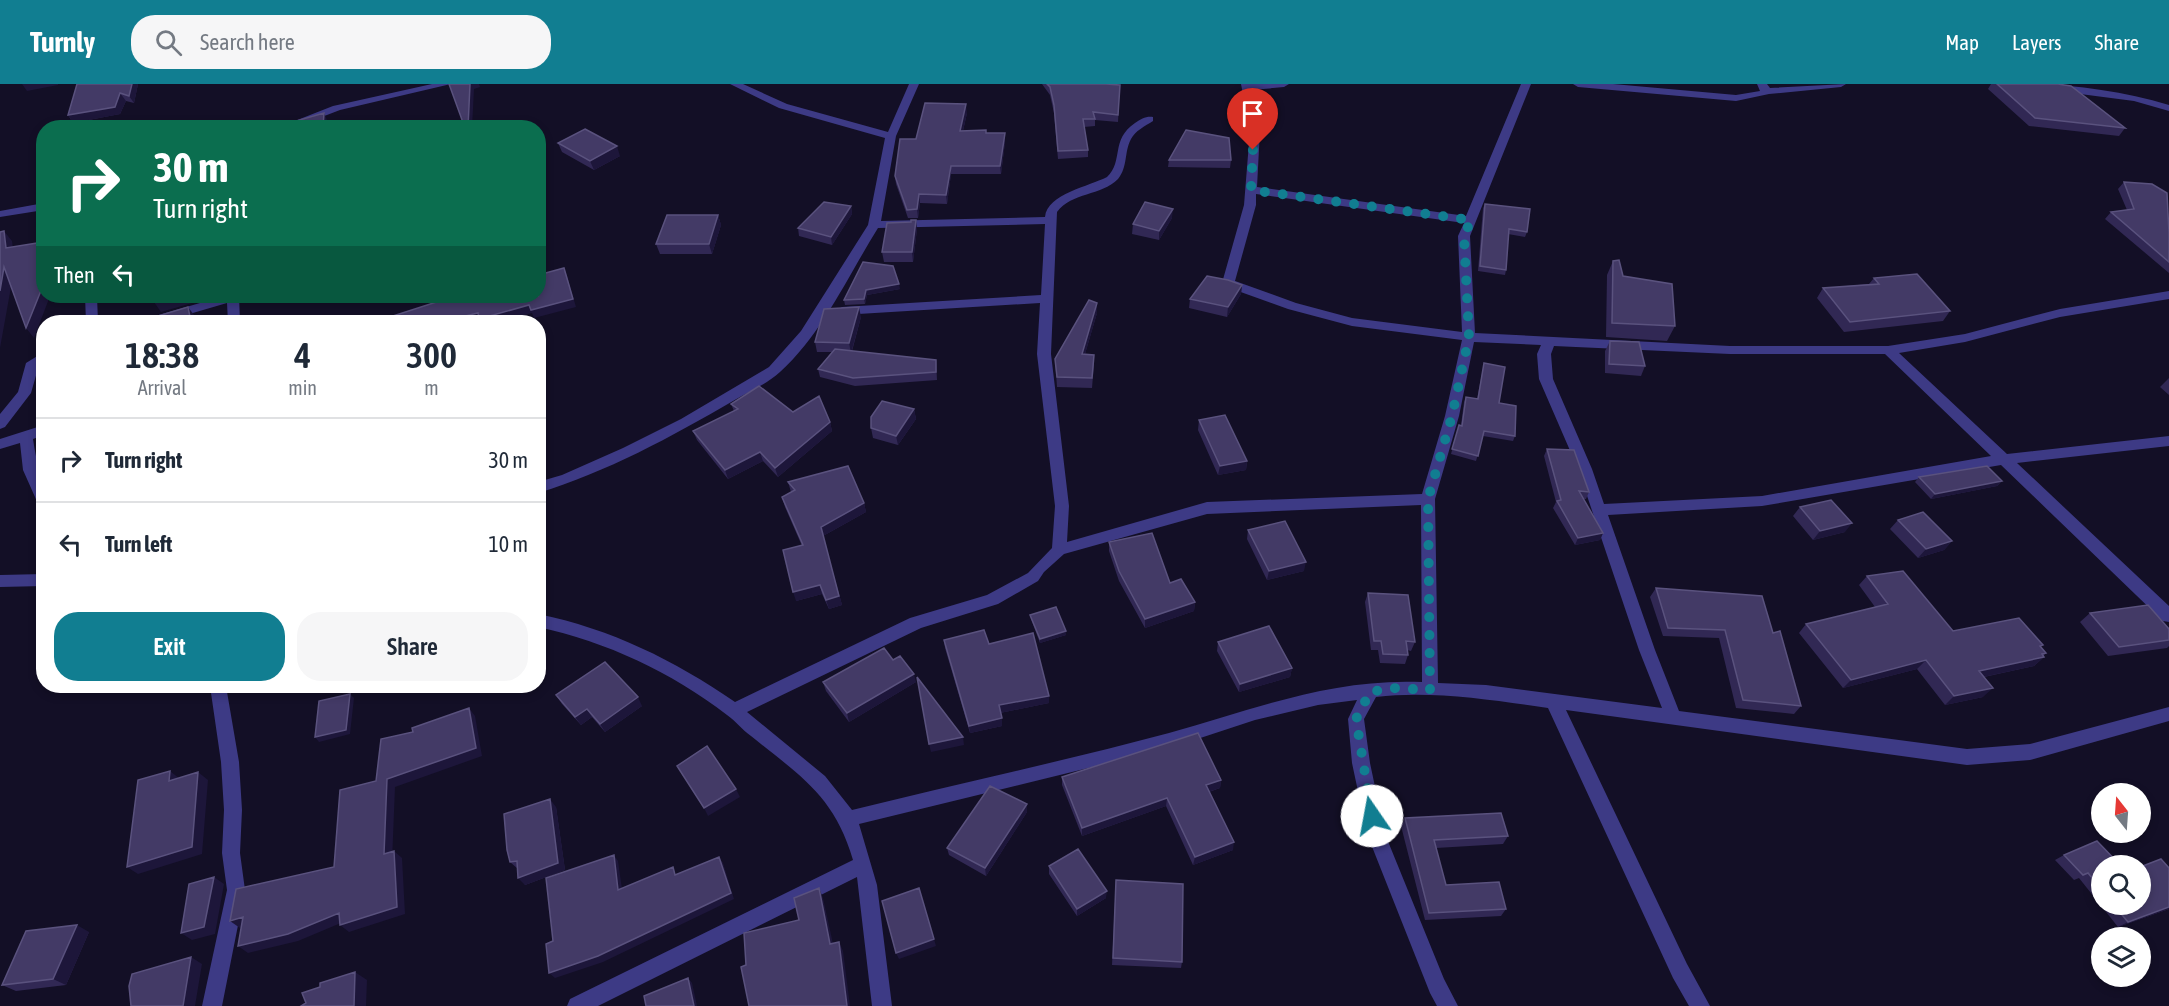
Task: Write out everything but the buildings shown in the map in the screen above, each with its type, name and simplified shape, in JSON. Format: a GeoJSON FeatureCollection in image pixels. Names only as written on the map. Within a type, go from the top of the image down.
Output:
{"type":"FeatureCollection","features":[{"type":"Feature","properties":{"kind":"street"},"geometry":{"type":"LineString","coordinates":[[304,120],[337,108],[446,84]]}},
{"type":"Feature","properties":{"kind":"street"},"geometry":{"type":"LineString","coordinates":[[735,84],[783,106],[891,136]]}},
{"type":"Feature","properties":{"kind":"street"},"geometry":{"type":"LineString","coordinates":[[546,485],[628,452],[774,370],[806,334],[874,225],[891,136],[914,84]]}},
{"type":"Feature","properties":{"kind":"street"},"geometry":{"type":"LineString","coordinates":[[1284,84],[1246,86],[1255,130],[1250,205],[1228,283],[1292,306],[1352,322],[1469,337],[1730,350],[1888,350],[1965,338],[2060,313],[2169,295]]}},
{"type":"Feature","properties":{"kind":"street"},"geometry":{"type":"LineString","coordinates":[[1430,690],[1428,499],[1452,416],[1469,337],[1464,236],[1526,84]]}},
{"type":"Feature","properties":{"kind":"street"},"geometry":{"type":"LineString","coordinates":[[1578,84],[1736,98],[1764,88],[1841,84]]}},
{"type":"Feature","properties":{"kind":"street"},"geometry":{"type":"LineString","coordinates":[[2027,84],[2135,98],[2169,108]]}},
{"type":"Feature","properties":{"kind":"street"},"geometry":{"type":"LineString","coordinates":[[1059,550],[1062,506],[1044,354],[1050,220],[1054,206],[1112,178],[1119,168],[1122,147],[1128,134],[1149,119]]}},
{"type":"Feature","properties":{"kind":"street"},"geometry":{"type":"LineString","coordinates":[[1251,190],[1471,220]]}},
{"type":"Feature","properties":{"kind":"street"},"geometry":{"type":"LineString","coordinates":[[0,214],[36,207]]}},
{"type":"Feature","properties":{"kind":"street"},"geometry":{"type":"LineString","coordinates":[[874,225],[1050,220]]}},
{"type":"Feature","properties":{"kind":"street"},"geometry":{"type":"LineString","coordinates":[[819,313],[1046,299]]}},
{"type":"Feature","properties":{"kind":"street"},"geometry":{"type":"LineString","coordinates":[[172,315],[210,303]]}},
{"type":"Feature","properties":{"kind":"street"},"geometry":{"type":"LineString","coordinates":[[1549,341],[1544,354],[1546,379],[1585,469],[1647,650],[1673,716]]}},
{"type":"Feature","properties":{"kind":"street"},"geometry":{"type":"LineString","coordinates":[[1888,350],[2169,616]]}},
{"type":"Feature","properties":{"kind":"street"},"geometry":{"type":"LineString","coordinates":[[0,424],[24,393],[33,363],[36,361]]}},
{"type":"Feature","properties":{"kind":"street"},"geometry":{"type":"LineString","coordinates":[[0,444],[36,433]]}},
{"type":"Feature","properties":{"kind":"street"},"geometry":{"type":"LineString","coordinates":[[26,436],[30,470],[36,484]]}},
{"type":"Feature","properties":{"kind":"street"},"geometry":{"type":"LineString","coordinates":[[1598,510],[1762,501],[2003,459],[2169,441]]}},
{"type":"Feature","properties":{"kind":"street"},"geometry":{"type":"LineString","coordinates":[[734,710],[915,623],[992,600],[1033,577],[1039,568],[1059,550],[1207,508],[1428,499]]}},
{"type":"Feature","properties":{"kind":"street"},"geometry":{"type":"LineString","coordinates":[[0,581],[36,580]]}},
{"type":"Feature","properties":{"kind":"street"},"geometry":{"type":"LineString","coordinates":[[546,623],[604,638],[625,646],[673,671],[734,710],[757,732],[796,760],[827,790],[847,819],[863,864],[882,1006]]}},
{"type":"Feature","properties":{"kind":"street"},"geometry":{"type":"LineString","coordinates":[[847,819],[1170,740],[1255,714],[1318,698],[1392,688],[1486,692],[1553,700],[1967,757],[2031,752],[2169,714]]}},
{"type":"Feature","properties":{"kind":"street"},"geometry":{"type":"LineString","coordinates":[[1370,692],[1356,719],[1361,764],[1376,834],[1428,964],[1448,1006]]}},
{"type":"Feature","properties":{"kind":"street"},"geometry":{"type":"LineString","coordinates":[[212,1006],[237,890],[231,853],[233,810],[230,762],[219,693]]}},
{"type":"Feature","properties":{"kind":"street"},"geometry":{"type":"LineString","coordinates":[[1553,700],[1680,971],[1700,1006]]}},
{"type":"Feature","properties":{"kind":"street"},"geometry":{"type":"LineString","coordinates":[[577,1006],[863,864]]}},
{"type":"Feature","properties":{"kind":"route"},"geometry":{"type":"LineString","coordinates":[[1253,150],[1251,190],[1471,220],[1464,236],[1469,337],[1452,416],[1428,499],[1430,690],[1392,688],[1370,692],[1360,707],[1356,719],[1361,764],[1372,816]]}}]}
